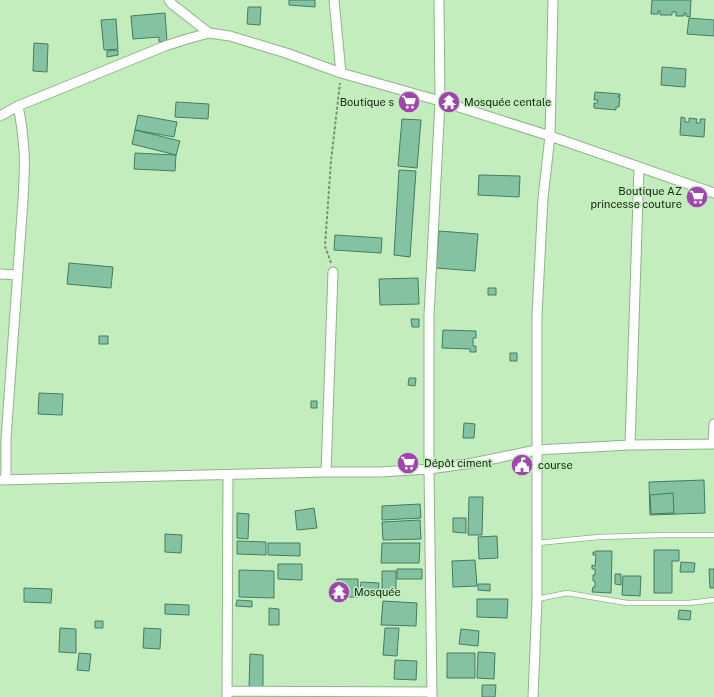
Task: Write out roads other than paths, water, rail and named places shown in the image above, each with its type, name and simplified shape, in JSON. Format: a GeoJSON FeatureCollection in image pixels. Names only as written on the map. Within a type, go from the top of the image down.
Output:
{"type":"FeatureCollection","features":[{"type":"Feature","properties":{"kind":"street"},"geometry":{"type":"LineString","coordinates":[[169,0],[209,33]]}},
{"type":"Feature","properties":{"kind":"street"},"geometry":{"type":"LineString","coordinates":[[334,0],[341,73]]}},
{"type":"Feature","properties":{"kind":"street"},"geometry":{"type":"LineString","coordinates":[[228,475],[227,694],[432,694],[429,469],[429,316],[440,101],[439,0]]}},
{"type":"Feature","properties":{"kind":"street"},"geometry":{"type":"LineString","coordinates":[[533,697],[537,599],[537,315],[543,198],[550,136],[553,0]]}},
{"type":"Feature","properties":{"kind":"street"},"geometry":{"type":"LineString","coordinates":[[0,116],[18,106],[164,46],[209,33],[230,36],[341,73],[440,101],[550,136],[714,193]]}},
{"type":"Feature","properties":{"kind":"street"},"geometry":{"type":"LineString","coordinates":[[18,106],[24,150],[23,200],[3,480],[380,472],[429,469],[473,463],[536,450],[630,445],[714,444],[714,424]]}},
{"type":"Feature","properties":{"kind":"street"},"geometry":{"type":"LineString","coordinates":[[630,445],[639,168]]}},
{"type":"Feature","properties":{"kind":"street"},"geometry":{"type":"LineString","coordinates":[[326,472],[333,272]]}},
{"type":"Feature","properties":{"kind":"street"},"geometry":{"type":"LineString","coordinates":[[0,274],[18,275]]}},
{"type":"Feature","properties":{"kind":"lane"},"geometry":{"type":"LineString","coordinates":[[537,543],[599,537],[714,535]]}},
{"type":"Feature","properties":{"kind":"lane"},"geometry":{"type":"LineString","coordinates":[[537,599],[567,593],[627,603],[689,603],[714,600]]}},
{"type":"Feature","properties":{"kind":"place","name":"Boutique s"},"geometry":{"type":"Point","coordinates":[409,102]}},
{"type":"Feature","properties":{"kind":"place","name":"Mosquée centale"},"geometry":{"type":"Point","coordinates":[449,102]}},
{"type":"Feature","properties":{"kind":"place","name":"Boutique AZ princesse couture"},"geometry":{"type":"Point","coordinates":[697,197]}},
{"type":"Feature","properties":{"kind":"place","name":"Dépôt ciment"},"geometry":{"type":"Point","coordinates":[408,463]}},
{"type":"Feature","properties":{"kind":"place","name":"course"},"geometry":{"type":"Point","coordinates":[522,465]}},
{"type":"Feature","properties":{"kind":"place","name":"Mosquée"},"geometry":{"type":"Point","coordinates":[339,592]}}]}
